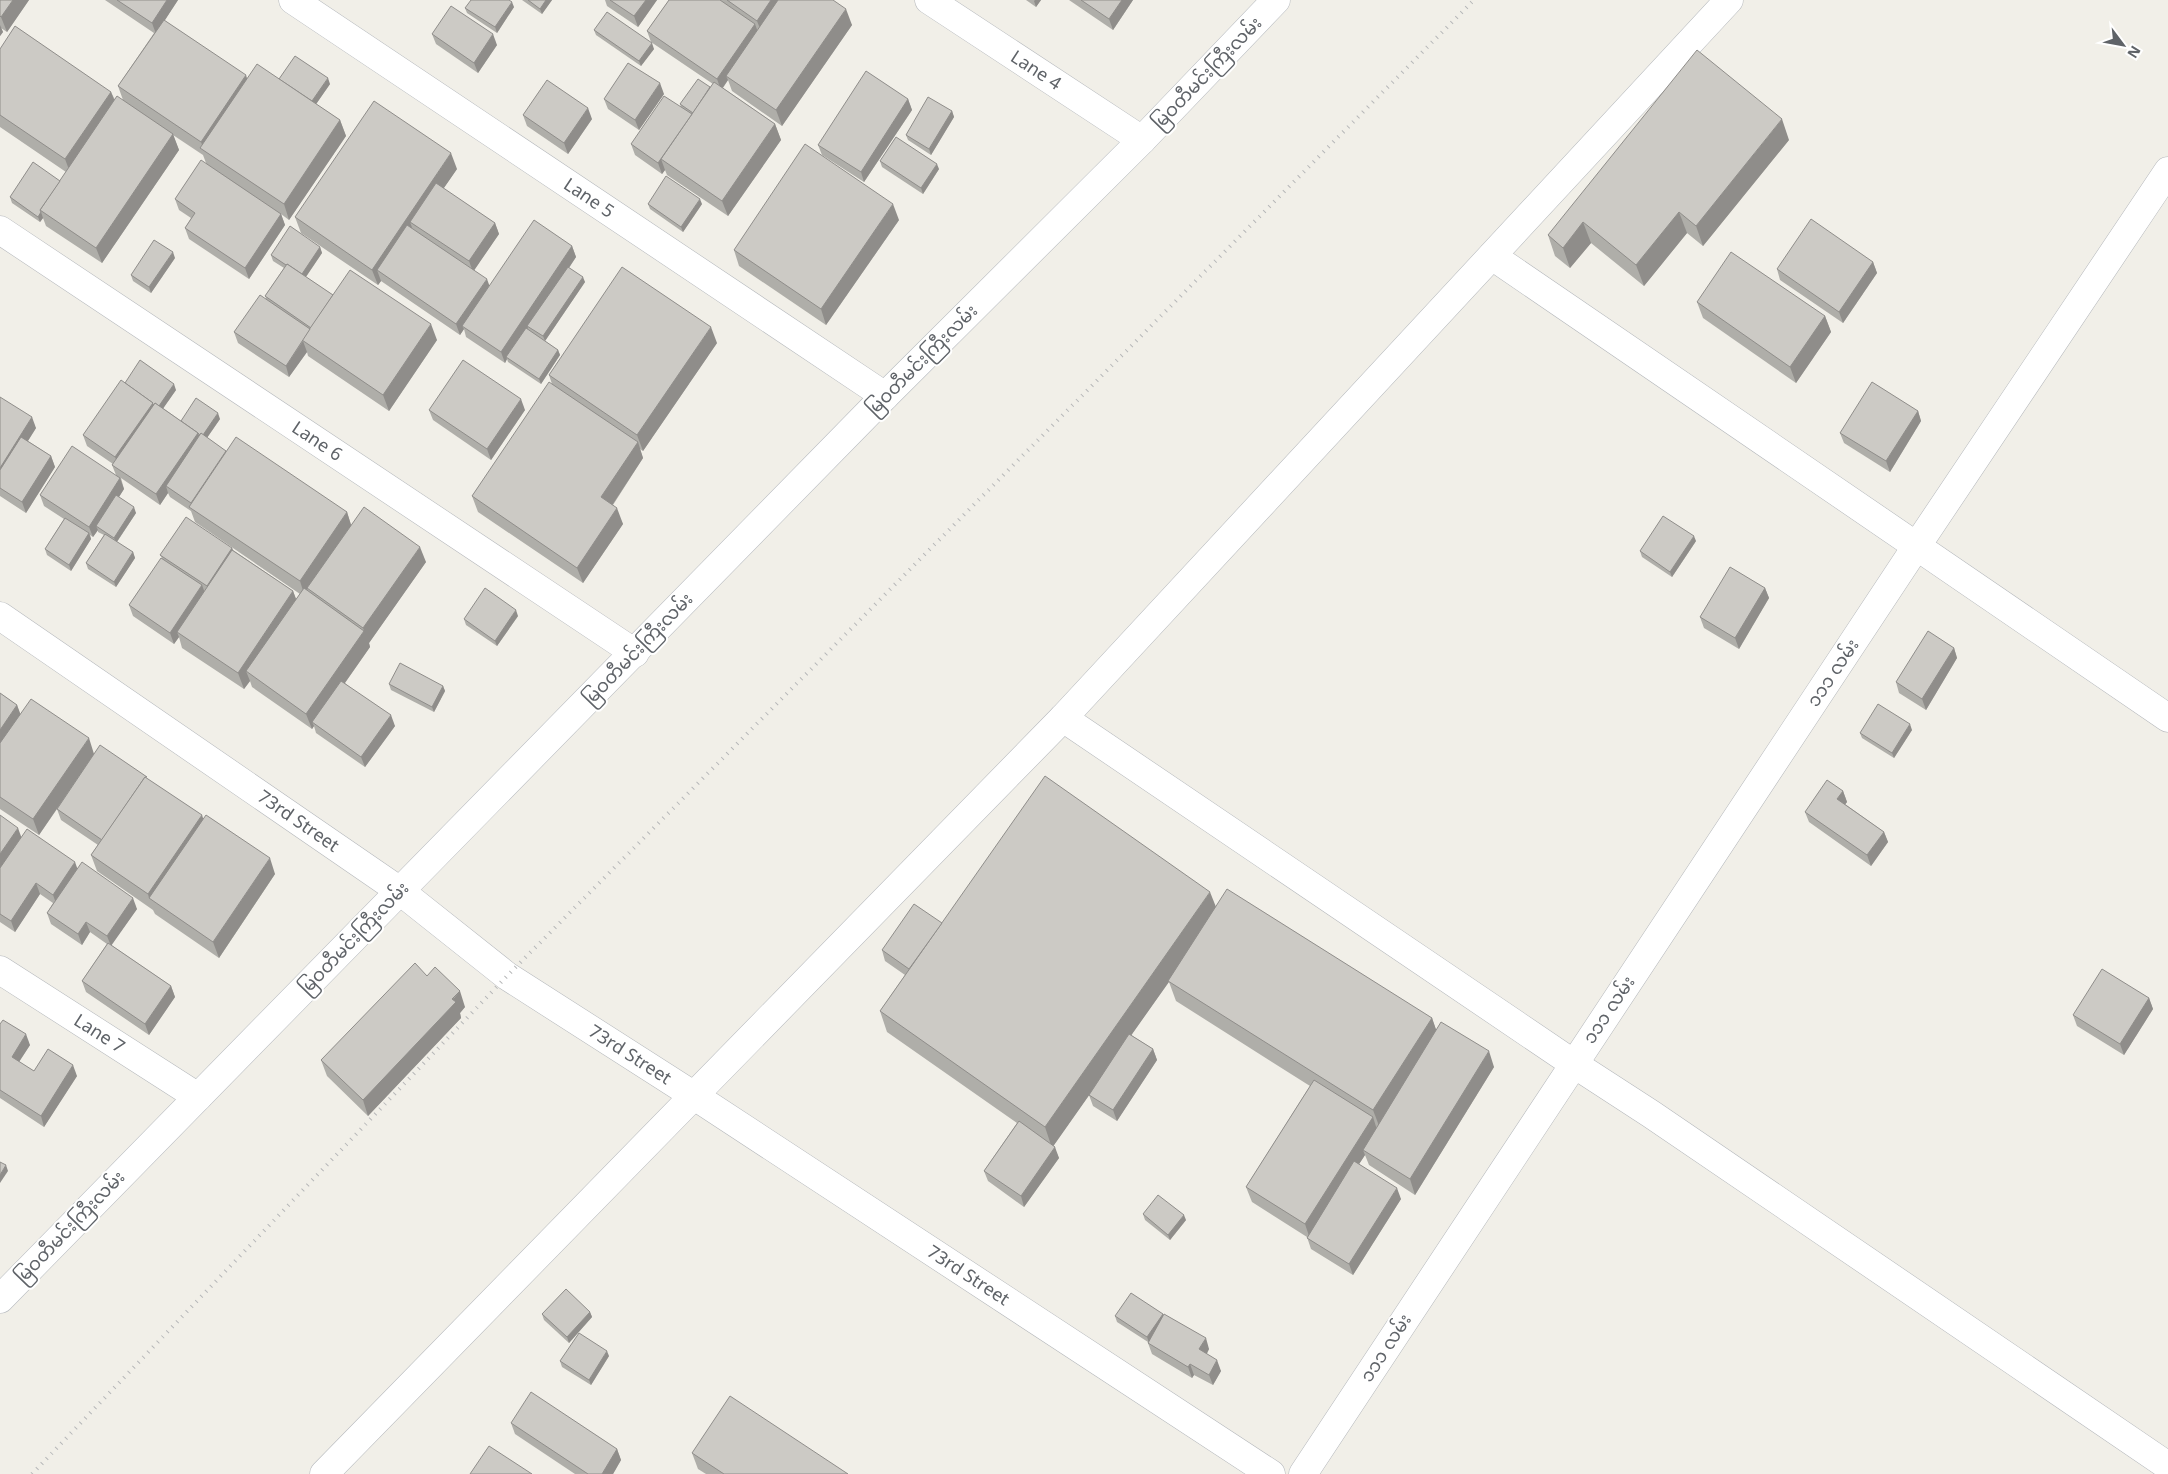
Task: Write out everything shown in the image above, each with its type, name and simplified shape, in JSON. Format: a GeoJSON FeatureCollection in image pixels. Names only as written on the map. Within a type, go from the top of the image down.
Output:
{"type":"FeatureCollection","features":[{"type":"Feature","properties":{"kind":"street","name":"Lane 5"},"geometry":{"type":"LineString","coordinates":[[293,0],[885,396]]}},
{"type":"Feature","properties":{"kind":"street","name":"Lane 4"},"geometry":{"type":"LineString","coordinates":[[929,0],[1142,140]]}},
{"type":"Feature","properties":{"kind":"street","name":"မြဝတီမင်းကြီးလမ်း"},"geometry":{"type":"LineString","coordinates":[[0,1299],[885,396],[1142,140],[1276,0]]}},
{"type":"Feature","properties":{"kind":"street"},"geometry":{"type":"LineString","coordinates":[[324,1474],[1063,718],[1729,0]]}},
{"type":"Feature","properties":{"kind":"street","name":"၁၁၁ လမ်း"},"geometry":{"type":"LineString","coordinates":[[1303,1474],[1916,546],[2168,170]]}},
{"type":"Feature","properties":{"kind":"street","name":"Lane 6"},"geometry":{"type":"LineString","coordinates":[[0,230],[635,653]]}},
{"type":"Feature","properties":{"kind":"street"},"geometry":{"type":"LineString","coordinates":[[1492,256],[2168,718]]}},
{"type":"Feature","properties":{"kind":"street","name":"73rd Street"},"geometry":{"type":"LineString","coordinates":[[0,616],[400,891],[507,976],[693,1095],[1271,1474]]}},
{"type":"Feature","properties":{"kind":"street"},"geometry":{"type":"LineString","coordinates":[[1063,718],[1574,1064],[1652,1114],[2168,1466]]}},
{"type":"Feature","properties":{"kind":"street","name":"Lane 7"},"geometry":{"type":"LineString","coordinates":[[0,970],[198,1097]]}},
{"type":"Feature","properties":{"kind":"building"},"geometry":{"type":"Polygon","coordinates":[[[0,0],[13,0],[1,17],[0,16],[0,0]]]}},
{"type":"Feature","properties":{"kind":"building"},"geometry":{"type":"Polygon","coordinates":[[[117,0],[167,0],[152,23],[117,0]]]}},
{"type":"Feature","properties":{"kind":"building"},"geometry":{"type":"Polygon","coordinates":[[[471,0],[509,0],[512,2],[495,27],[465,8],[471,0]]]}},
{"type":"Feature","properties":{"kind":"building"},"geometry":{"type":"Polygon","coordinates":[[[528,0],[546,0],[540,9],[528,0]]]}},
{"type":"Feature","properties":{"kind":"building"},"geometry":{"type":"Polygon","coordinates":[[[610,0],[646,0],[634,16],[610,0]]]}},
{"type":"Feature","properties":{"kind":"building"},"geometry":{"type":"Polygon","coordinates":[[[669,0],[720,0],[755,24],[717,79],[647,31],[669,0]]]}},
{"type":"Feature","properties":{"kind":"building"},"geometry":{"type":"Polygon","coordinates":[[[727,0],[771,0],[757,21],[727,0]]]}},
{"type":"Feature","properties":{"kind":"building"},"geometry":{"type":"Polygon","coordinates":[[[778,0],[833,0],[846,9],[776,110],[726,76],[778,0]]]}},
{"type":"Feature","properties":{"kind":"building"},"geometry":{"type":"Polygon","coordinates":[[[1081,0],[1122,0],[1109,19],[1081,0]]]}},
{"type":"Feature","properties":{"kind":"building"},"geometry":{"type":"Polygon","coordinates":[[[451,6],[493,34],[474,63],[432,34],[451,6]]]}},
{"type":"Feature","properties":{"kind":"building"},"geometry":{"type":"Polygon","coordinates":[[[607,12],[652,43],[639,61],[594,30],[607,12]]]}},
{"type":"Feature","properties":{"kind":"building"},"geometry":{"type":"Polygon","coordinates":[[[164,20],[246,75],[201,142],[118,86],[164,20]]]}},
{"type":"Feature","properties":{"kind":"building"},"geometry":{"type":"Polygon","coordinates":[[[15,26],[111,92],[65,159],[0,115],[0,49],[15,26]]]}},
{"type":"Feature","properties":{"kind":"building"},"geometry":{"type":"Polygon","coordinates":[[[1697,50],[1782,119],[1696,226],[1679,212],[1636,265],[1583,222],[1563,248],[1548,235],[1697,50]]]}},
{"type":"Feature","properties":{"kind":"building"},"geometry":{"type":"Polygon","coordinates":[[[295,56],[328,78],[312,101],[279,79],[295,56]]]}},
{"type":"Feature","properties":{"kind":"building"},"geometry":{"type":"Polygon","coordinates":[[[628,63],[660,83],[635,120],[604,99],[628,63]]]}},
{"type":"Feature","properties":{"kind":"building"},"geometry":{"type":"Polygon","coordinates":[[[257,64],[340,120],[284,204],[200,148],[257,64]]]}},
{"type":"Feature","properties":{"kind":"building"},"geometry":{"type":"Polygon","coordinates":[[[866,71],[908,99],[861,172],[818,145],[866,71]]]}},
{"type":"Feature","properties":{"kind":"building"},"geometry":{"type":"Polygon","coordinates":[[[698,79],[710,87],[693,113],[680,104],[698,79]]]}},
{"type":"Feature","properties":{"kind":"building"},"geometry":{"type":"Polygon","coordinates":[[[547,80],[588,108],[564,143],[523,115],[547,80]]]}},
{"type":"Feature","properties":{"kind":"building"},"geometry":{"type":"Polygon","coordinates":[[[714,82],[775,124],[722,201],[661,159],[714,82]]]}},
{"type":"Feature","properties":{"kind":"building"},"geometry":{"type":"Polygon","coordinates":[[[117,96],[173,134],[96,248],[40,210],[117,96]]]}},
{"type":"Feature","properties":{"kind":"building"},"geometry":{"type":"Polygon","coordinates":[[[664,96],[692,114],[658,163],[631,144],[664,96]]]}},
{"type":"Feature","properties":{"kind":"building"},"geometry":{"type":"Polygon","coordinates":[[[928,97],[952,111],[929,149],[906,135],[928,97]]]}},
{"type":"Feature","properties":{"kind":"building"},"geometry":{"type":"Polygon","coordinates":[[[374,101],[451,153],[372,270],[295,217],[374,101]]]}},
{"type":"Feature","properties":{"kind":"building"},"geometry":{"type":"Polygon","coordinates":[[[896,137],[937,164],[921,188],[880,161],[896,137]]]}},
{"type":"Feature","properties":{"kind":"building"},"geometry":{"type":"Polygon","coordinates":[[[805,144],[893,204],[821,309],[734,250],[805,144]]]}},
{"type":"Feature","properties":{"kind":"building"},"geometry":{"type":"Polygon","coordinates":[[[201,160],[281,214],[245,268],[185,228],[195,213],[175,199],[201,160]]]}},
{"type":"Feature","properties":{"kind":"building"},"geometry":{"type":"Polygon","coordinates":[[[33,162],[60,181],[40,210],[41,212],[38,217],[10,197],[33,162]]]}},
{"type":"Feature","properties":{"kind":"building"},"geometry":{"type":"Polygon","coordinates":[[[666,176],[700,199],[681,227],[648,204],[666,176]]]}},
{"type":"Feature","properties":{"kind":"building"},"geometry":{"type":"Polygon","coordinates":[[[436,183],[495,223],[469,261],[410,222],[436,183]]]}},
{"type":"Feature","properties":{"kind":"building"},"geometry":{"type":"Polygon","coordinates":[[[1811,219],[1873,262],[1839,312],[1777,269],[1811,219]]]}},
{"type":"Feature","properties":{"kind":"building"},"geometry":{"type":"Polygon","coordinates":[[[534,220],[572,246],[501,352],[462,326],[534,220]]]}},
{"type":"Feature","properties":{"kind":"building"},"geometry":{"type":"Polygon","coordinates":[[[407,225],[487,279],[456,324],[377,270],[407,225]]]}},
{"type":"Feature","properties":{"kind":"building"},"geometry":{"type":"Polygon","coordinates":[[[290,226],[320,247],[302,274],[271,255],[290,226]]]}},
{"type":"Feature","properties":{"kind":"building"},"geometry":{"type":"Polygon","coordinates":[[[154,240],[173,252],[149,287],[131,275],[154,240]]]}},
{"type":"Feature","properties":{"kind":"building"},"geometry":{"type":"Polygon","coordinates":[[[1731,252],[1825,316],[1790,367],[1697,302],[1731,252]]]}},
{"type":"Feature","properties":{"kind":"building"},"geometry":{"type":"Polygon","coordinates":[[[287,264],[333,295],[311,328],[265,296],[287,264]]]}},
{"type":"Feature","properties":{"kind":"building"},"geometry":{"type":"Polygon","coordinates":[[[568,267],[583,277],[543,336],[527,326],[568,267]]]}},
{"type":"Feature","properties":{"kind":"building"},"geometry":{"type":"Polygon","coordinates":[[[622,267],[711,327],[637,435],[549,375],[622,267]]]}},
{"type":"Feature","properties":{"kind":"building"},"geometry":{"type":"Polygon","coordinates":[[[350,270],[431,324],[383,395],[302,340],[350,270]]]}},
{"type":"Feature","properties":{"kind":"building"},"geometry":{"type":"Polygon","coordinates":[[[260,295],[310,329],[286,366],[234,332],[260,295]]]}},
{"type":"Feature","properties":{"kind":"building"},"geometry":{"type":"Polygon","coordinates":[[[526,328],[558,350],[539,379],[506,357],[526,328]]]}},
{"type":"Feature","properties":{"kind":"building"},"geometry":{"type":"Polygon","coordinates":[[[140,360],[174,384],[159,406],[155,403],[154,405],[125,383],[140,360]]]}},
{"type":"Feature","properties":{"kind":"building"},"geometry":{"type":"Polygon","coordinates":[[[463,360],[521,399],[487,449],[429,410],[463,360]]]}},
{"type":"Feature","properties":{"kind":"building"},"geometry":{"type":"Polygon","coordinates":[[[121,380],[153,403],[115,457],[83,435],[121,380]]]}},
{"type":"Feature","properties":{"kind":"building"},"geometry":{"type":"Polygon","coordinates":[[[549,382],[638,442],[601,497],[617,508],[577,568],[472,496],[549,382]]]}},
{"type":"Feature","properties":{"kind":"building"},"geometry":{"type":"Polygon","coordinates":[[[1872,382],[1918,411],[1886,461],[1840,433],[1872,382]]]}},
{"type":"Feature","properties":{"kind":"building"},"geometry":{"type":"Polygon","coordinates":[[[0,397],[32,417],[0,468],[0,397]]]}},
{"type":"Feature","properties":{"kind":"building"},"geometry":{"type":"Polygon","coordinates":[[[196,398],[218,413],[203,435],[201,433],[200,435],[181,421],[196,398]]]}},
{"type":"Feature","properties":{"kind":"building"},"geometry":{"type":"Polygon","coordinates":[[[155,403],[198,433],[156,494],[112,465],[155,403]]]}},
{"type":"Feature","properties":{"kind":"building"},"geometry":{"type":"Polygon","coordinates":[[[201,433],[226,451],[191,503],[166,486],[201,433]]]}},
{"type":"Feature","properties":{"kind":"building"},"geometry":{"type":"Polygon","coordinates":[[[21,437],[51,456],[22,502],[0,488],[0,470],[21,437]]]}},
{"type":"Feature","properties":{"kind":"building"},"geometry":{"type":"Polygon","coordinates":[[[236,437],[347,512],[300,581],[189,507],[236,437]]]}},
{"type":"Feature","properties":{"kind":"building"},"geometry":{"type":"Polygon","coordinates":[[[72,446],[120,478],[89,527],[40,495],[72,446]]]}},
{"type":"Feature","properties":{"kind":"building"},"geometry":{"type":"Polygon","coordinates":[[[116,495],[134,507],[114,538],[96,526],[116,495]]]}},
{"type":"Feature","properties":{"kind":"building"},"geometry":{"type":"Polygon","coordinates":[[[364,507],[420,547],[363,628],[307,588],[364,507]]]}},
{"type":"Feature","properties":{"kind":"building"},"geometry":{"type":"Polygon","coordinates":[[[1663,516],[1694,536],[1670,572],[1640,551],[1663,516]]]}},
{"type":"Feature","properties":{"kind":"building"},"geometry":{"type":"Polygon","coordinates":[[[186,517],[232,548],[207,586],[160,555],[186,517]]]}},
{"type":"Feature","properties":{"kind":"building"},"geometry":{"type":"Polygon","coordinates":[[[65,518],[89,533],[69,565],[45,549],[65,518]]]}},
{"type":"Feature","properties":{"kind":"building"},"geometry":{"type":"Polygon","coordinates":[[[105,534],[133,552],[114,582],[86,563],[105,534]]]}},
{"type":"Feature","properties":{"kind":"building"},"geometry":{"type":"Polygon","coordinates":[[[232,550],[293,591],[238,673],[177,632],[232,550]]]}},
{"type":"Feature","properties":{"kind":"building"},"geometry":{"type":"Polygon","coordinates":[[[161,558],[202,585],[170,633],[129,605],[161,558]]]}},
{"type":"Feature","properties":{"kind":"building"},"geometry":{"type":"Polygon","coordinates":[[[1730,567],[1765,588],[1735,638],[1700,617],[1730,567]]]}},
{"type":"Feature","properties":{"kind":"building"},"geometry":{"type":"Polygon","coordinates":[[[304,588],[364,631],[306,714],[246,671],[304,588]]]}},
{"type":"Feature","properties":{"kind":"building"},"geometry":{"type":"Polygon","coordinates":[[[485,588],[516,610],[495,641],[464,619],[485,588]]]}},
{"type":"Feature","properties":{"kind":"building"},"geometry":{"type":"Polygon","coordinates":[[[1928,631],[1954,648],[1922,699],[1896,682],[1928,631]]]}},
{"type":"Feature","properties":{"kind":"building"},"geometry":{"type":"Polygon","coordinates":[[[400,663],[443,686],[432,707],[389,684],[400,663]]]}},
{"type":"Feature","properties":{"kind":"building"},"geometry":{"type":"Polygon","coordinates":[[[341,681],[391,715],[361,757],[312,722],[341,681]]]}},
{"type":"Feature","properties":{"kind":"building"},"geometry":{"type":"Polygon","coordinates":[[[0,693],[17,705],[0,730],[0,693]]]}},
{"type":"Feature","properties":{"kind":"building"},"geometry":{"type":"Polygon","coordinates":[[[31,699],[89,738],[33,819],[0,797],[0,743],[31,699]]]}},
{"type":"Feature","properties":{"kind":"building"},"geometry":{"type":"Polygon","coordinates":[[[1878,704],[1910,724],[1892,753],[1860,733],[1878,704]]]}},
{"type":"Feature","properties":{"kind":"building"},"geometry":{"type":"Polygon","coordinates":[[[100,745],[147,777],[145,777],[102,840],[57,809],[100,745]]]}},
{"type":"Feature","properties":{"kind":"building"},"geometry":{"type":"Polygon","coordinates":[[[1045,776],[1210,892],[1045,1127],[880,1011],[1045,776]]]}},
{"type":"Feature","properties":{"kind":"building"},"geometry":{"type":"Polygon","coordinates":[[[145,777],[202,815],[148,894],[91,855],[145,777]]]}},
{"type":"Feature","properties":{"kind":"building"},"geometry":{"type":"Polygon","coordinates":[[[1827,780],[1843,791],[1837,799],[1884,832],[1867,855],[1805,812],[1827,780]]]}},
{"type":"Feature","properties":{"kind":"building"},"geometry":{"type":"Polygon","coordinates":[[[0,815],[18,828],[0,854],[0,815]]]}},
{"type":"Feature","properties":{"kind":"building"},"geometry":{"type":"Polygon","coordinates":[[[206,815],[270,858],[213,942],[149,898],[206,815]]]}},
{"type":"Feature","properties":{"kind":"building"},"geometry":{"type":"Polygon","coordinates":[[[27,829],[75,862],[53,895],[36,883],[11,921],[0,914],[0,868],[27,829]]]}},
{"type":"Feature","properties":{"kind":"building"},"geometry":{"type":"Polygon","coordinates":[[[82,862],[133,898],[107,936],[86,922],[78,934],[47,913],[82,862]]]}},
{"type":"Feature","properties":{"kind":"building"},"geometry":{"type":"Polygon","coordinates":[[[1227,889],[1432,1018],[1373,1110],[1168,981],[1227,889]]]}},
{"type":"Feature","properties":{"kind":"building"},"geometry":{"type":"Polygon","coordinates":[[[914,904],[942,923],[909,969],[882,950],[914,904]]]}},
{"type":"Feature","properties":{"kind":"building"},"geometry":{"type":"Polygon","coordinates":[[[108,943],[171,986],[145,1024],[82,981],[108,943]]]}},
{"type":"Feature","properties":{"kind":"building"},"geometry":{"type":"Polygon","coordinates":[[[415,963],[427,976],[435,967],[460,991],[452,999],[456,1002],[363,1100],[321,1060],[415,963]]]}},
{"type":"Feature","properties":{"kind":"building"},"geometry":{"type":"Polygon","coordinates":[[[2102,969],[2149,998],[2120,1044],[2073,1015],[2102,969]]]}},
{"type":"Feature","properties":{"kind":"building"},"geometry":{"type":"Polygon","coordinates":[[[3,1020],[26,1034],[12,1057],[34,1071],[48,1049],[73,1065],[41,1116],[0,1090],[0,1024],[3,1020]]]}},
{"type":"Feature","properties":{"kind":"building"},"geometry":{"type":"Polygon","coordinates":[[[1441,1022],[1489,1051],[1410,1179],[1363,1150],[1441,1022]]]}},
{"type":"Feature","properties":{"kind":"building"},"geometry":{"type":"Polygon","coordinates":[[[1129,1034],[1153,1049],[1113,1110],[1089,1095],[1129,1034]]]}},
{"type":"Feature","properties":{"kind":"building"},"geometry":{"type":"Polygon","coordinates":[[[1314,1080],[1373,1117],[1305,1224],[1246,1187],[1314,1080]]]}},
{"type":"Feature","properties":{"kind":"building"},"geometry":{"type":"Polygon","coordinates":[[[1019,1121],[1055,1147],[1021,1196],[984,1171],[1019,1121]]]}},
{"type":"Feature","properties":{"kind":"building"},"geometry":{"type":"Polygon","coordinates":[[[1354,1161],[1397,1188],[1349,1264],[1307,1238],[1354,1161]]]}},
{"type":"Feature","properties":{"kind":"building"},"geometry":{"type":"Polygon","coordinates":[[[0,1162],[6,1165],[0,1175],[0,1162]]]}},
{"type":"Feature","properties":{"kind":"building"},"geometry":{"type":"Polygon","coordinates":[[[1158,1195],[1184,1215],[1168,1235],[1143,1214],[1158,1195]]]}},
{"type":"Feature","properties":{"kind":"building"},"geometry":{"type":"Polygon","coordinates":[[[566,1289],[590,1312],[567,1337],[542,1314],[566,1289]]]}},
{"type":"Feature","properties":{"kind":"building"},"geometry":{"type":"Polygon","coordinates":[[[1131,1293],[1163,1314],[1147,1337],[1115,1316],[1131,1293]]]}},
{"type":"Feature","properties":{"kind":"building"},"geometry":{"type":"Polygon","coordinates":[[[1164,1314],[1206,1338],[1199,1349],[1217,1360],[1209,1375],[1190,1364],[1188,1367],[1148,1343],[1164,1314]]]}},
{"type":"Feature","properties":{"kind":"building"},"geometry":{"type":"Polygon","coordinates":[[[579,1333],[607,1351],[589,1380],[560,1361],[579,1333]]]}},
{"type":"Feature","properties":{"kind":"building"},"geometry":{"type":"Polygon","coordinates":[[[531,1392],[617,1449],[602,1474],[588,1474],[511,1423],[531,1392]]]}},
{"type":"Feature","properties":{"kind":"building"},"geometry":{"type":"Polygon","coordinates":[[[730,1396],[848,1474],[724,1474],[692,1453],[730,1396]]]}},
{"type":"Feature","properties":{"kind":"building"},"geometry":{"type":"Polygon","coordinates":[[[489,1446],[532,1474],[470,1474],[489,1446]]]}},
{"type":"Feature","properties":{"kind":"railway"},"geometry":{"type":"LineString","coordinates":[[32,1474],[507,976],[1474,0]]}}]}
